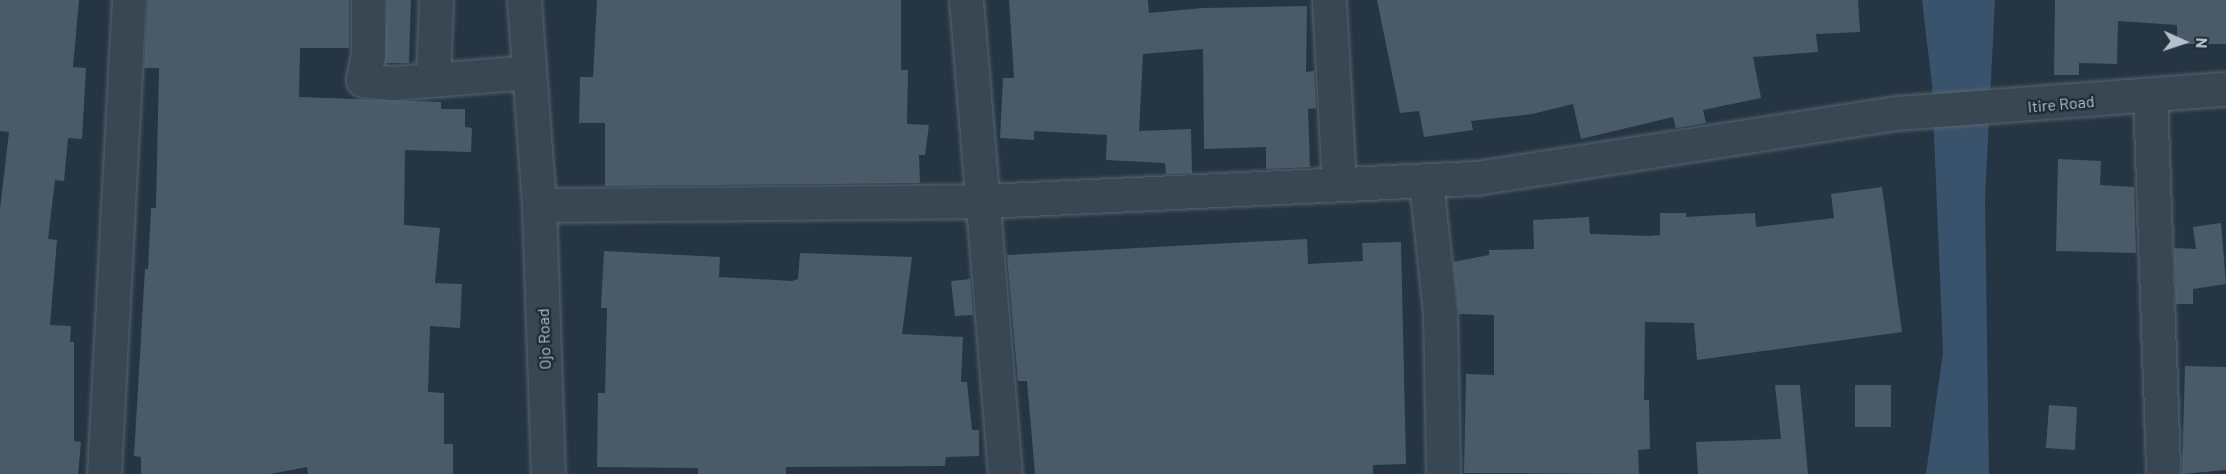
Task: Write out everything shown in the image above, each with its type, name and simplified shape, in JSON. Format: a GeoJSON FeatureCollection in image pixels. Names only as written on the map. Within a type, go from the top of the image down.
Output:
{"type":"FeatureCollection","features":[{"type":"Feature","properties":{"kind":"street"},"geometry":{"type":"LineString","coordinates":[[104,474],[129,0]]}},
{"type":"Feature","properties":{"kind":"street"},"geometry":{"type":"LineString","coordinates":[[368,0],[368,54],[363,80],[393,83],[530,72]]}},
{"type":"Feature","properties":{"kind":"street"},"geometry":{"type":"LineString","coordinates":[[433,78],[436,0]]}},
{"type":"Feature","properties":{"kind":"street","name":"Ojo Road"},"geometry":{"type":"LineString","coordinates":[[524,0],[539,205],[548,474]]}},
{"type":"Feature","properties":{"kind":"street"},"geometry":{"type":"LineString","coordinates":[[966,0],[976,143],[985,201],[1005,474]]}},
{"type":"Feature","properties":{"kind":"street"},"geometry":{"type":"LineString","coordinates":[[1329,0],[1339,184]]}},
{"type":"Feature","properties":{"kind":"street","name":"Itire Road"},"geometry":{"type":"LineString","coordinates":[[539,205],[985,201],[1476,178],[1896,113],[2030,106],[2226,89]]}},
{"type":"Feature","properties":{"kind":"street"},"geometry":{"type":"LineString","coordinates":[[2150,96],[2163,474]]}},
{"type":"Feature","properties":{"kind":"street"},"geometry":{"type":"LineString","coordinates":[[1426,180],[1440,314],[1443,474]]}},
{"type":"Feature","properties":{"kind":"water"},"geometry":{"type":"Polygon","coordinates":[[[1922,0],[1995,0],[1985,199],[1989,474],[1926,474],[1943,352],[1932,85],[1922,0]]]}},
{"type":"Feature","properties":{"kind":"building"},"geometry":{"type":"Polygon","coordinates":[[[0,0],[79,0],[73,67],[86,68],[82,139],[68,138],[64,181],[55,180],[48,239],[57,240],[50,325],[71,326],[70,342],[74,342],[74,441],[81,442],[78,474],[0,474],[0,209],[9,132],[0,131],[0,0]]]}},
{"type":"Feature","properties":{"kind":"building"},"geometry":{"type":"Polygon","coordinates":[[[148,0],[349,0],[349,48],[300,48],[299,97],[441,102],[441,109],[465,109],[465,127],[472,128],[471,152],[405,150],[404,225],[440,228],[435,283],[462,284],[460,328],[430,326],[428,392],[444,393],[444,444],[453,444],[453,474],[308,474],[307,467],[270,474],[141,474],[141,457],[134,456],[145,269],[148,269],[151,208],[156,208],[159,68],[144,68],[148,0]]]}},
{"type":"Feature","properties":{"kind":"building"},"geometry":{"type":"Polygon","coordinates":[[[387,0],[411,0],[409,63],[385,63],[387,0]]]}},
{"type":"Feature","properties":{"kind":"building"},"geometry":{"type":"Polygon","coordinates":[[[597,0],[901,0],[901,70],[908,70],[907,124],[929,125],[925,155],[919,155],[920,183],[605,186],[605,123],[579,123],[580,77],[593,77],[597,0]]]}},
{"type":"Feature","properties":{"kind":"building"},"geometry":{"type":"Polygon","coordinates":[[[1009,0],[1148,0],[1149,13],[1203,8],[1307,6],[1306,72],[1314,71],[1316,108],[1308,109],[1310,167],[1266,169],[1266,147],[1204,149],[1203,49],[1143,54],[1139,131],[1191,129],[1192,173],[1166,174],[1165,163],[1106,160],[1107,135],[1034,131],[1034,140],[1000,138],[1003,78],[1014,78],[1009,0]]]}},
{"type":"Feature","properties":{"kind":"building"},"geometry":{"type":"Polygon","coordinates":[[[1377,0],[1858,0],[1860,32],[1816,34],[1818,52],[1753,57],[1761,98],[1703,110],[1706,123],[1676,128],[1673,117],[1581,139],[1573,104],[1532,114],[1471,121],[1473,130],[1424,137],[1419,111],[1400,113],[1377,0]]]}},
{"type":"Feature","properties":{"kind":"building"},"geometry":{"type":"Polygon","coordinates":[[[2055,0],[2226,0],[2226,44],[2177,44],[2177,25],[2118,21],[2117,64],[2079,63],[2079,75],[2054,75],[2055,0]]]}},
{"type":"Feature","properties":{"kind":"building"},"geometry":{"type":"Polygon","coordinates":[[[2058,159],[2101,161],[2100,185],[2134,187],[2136,253],[2056,251],[2058,159]]]}},
{"type":"Feature","properties":{"kind":"building"},"geometry":{"type":"Polygon","coordinates":[[[1882,187],[1902,332],[1697,360],[1694,323],[1645,322],[1644,400],[1649,400],[1650,449],[1638,450],[1639,474],[1464,473],[1466,374],[1494,375],[1494,315],[1459,314],[1453,262],[1489,255],[1489,250],[1534,249],[1533,220],[1589,217],[1590,234],[1649,236],[1660,235],[1660,213],[1686,213],[1686,217],[1755,213],[1756,227],[1834,218],[1831,194],[1882,187]]]}},
{"type":"Feature","properties":{"kind":"building"},"geometry":{"type":"Polygon","coordinates":[[[2221,223],[2226,284],[2193,289],[2193,304],[2176,304],[2174,248],[2196,249],[2193,227],[2221,223]]]}},
{"type":"Feature","properties":{"kind":"building"},"geometry":{"type":"Polygon","coordinates":[[[1307,239],[1308,264],[1363,261],[1362,243],[1401,242],[1406,464],[1373,465],[1373,474],[1035,474],[1027,381],[1018,381],[1007,255],[1307,239]]]}},
{"type":"Feature","properties":{"kind":"building"},"geometry":{"type":"Polygon","coordinates":[[[604,251],[720,257],[719,277],[792,281],[798,279],[800,253],[912,257],[902,334],[963,337],[961,382],[967,382],[972,430],[979,430],[979,456],[946,457],[945,466],[786,467],[786,474],[698,474],[698,468],[597,467],[598,393],[605,393],[607,308],[601,308],[604,251]]]}},
{"type":"Feature","properties":{"kind":"building"},"geometry":{"type":"Polygon","coordinates":[[[970,279],[973,315],[955,316],[951,281],[970,279]]]}},
{"type":"Feature","properties":{"kind":"building"},"geometry":{"type":"Polygon","coordinates":[[[2185,366],[2226,367],[2226,470],[2182,474],[2185,366]]]}},
{"type":"Feature","properties":{"kind":"building"},"geometry":{"type":"Polygon","coordinates":[[[1775,385],[1800,385],[1808,474],[1698,474],[1696,442],[1781,439],[1775,385]]]}},
{"type":"Feature","properties":{"kind":"building"},"geometry":{"type":"Polygon","coordinates":[[[1855,385],[1891,385],[1891,427],[1855,427],[1855,385]]]}},
{"type":"Feature","properties":{"kind":"building"},"geometry":{"type":"Polygon","coordinates":[[[2049,405],[2077,407],[2075,450],[2046,448],[2049,405]]]}}]}
